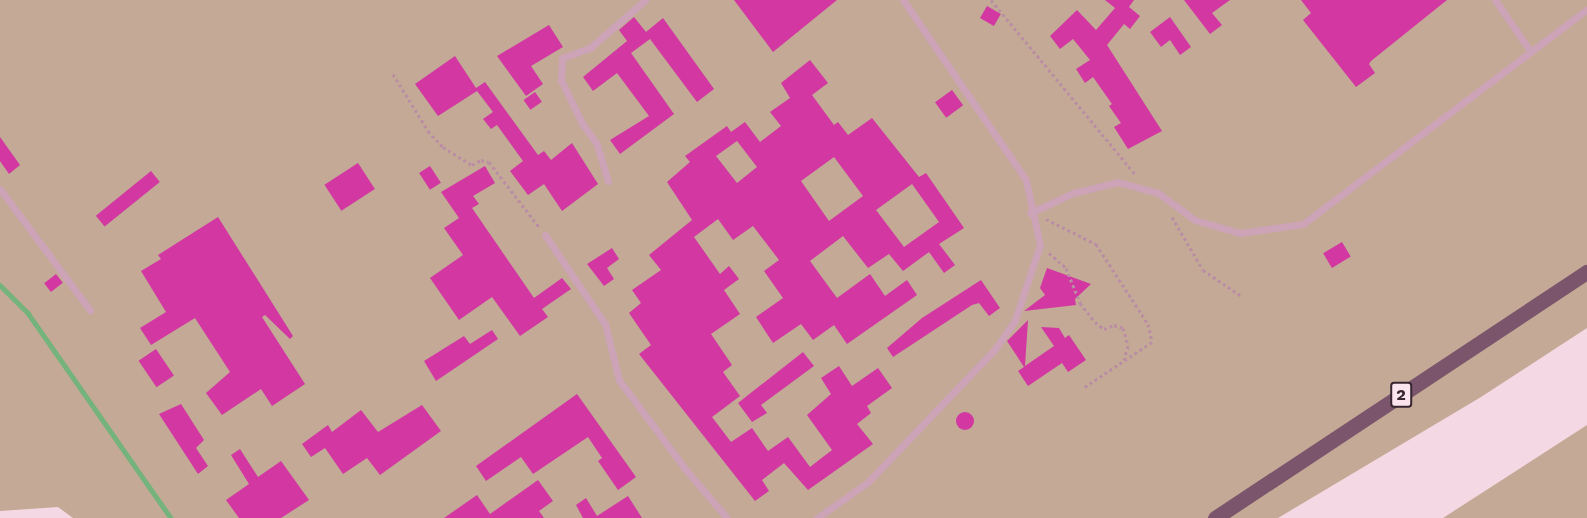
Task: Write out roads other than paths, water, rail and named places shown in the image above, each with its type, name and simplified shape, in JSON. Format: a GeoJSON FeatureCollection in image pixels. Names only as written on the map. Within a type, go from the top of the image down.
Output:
{"type":"FeatureCollection","features":[{"type":"Feature","properties":{"kind":"main road","name":"2"},"geometry":{"type":"LineString","coordinates":[[1215,518],[1587,272]]}},
{"type":"Feature","properties":{"kind":"lane"},"geometry":{"type":"LineString","coordinates":[[608,180],[597,144],[582,123],[561,80],[562,58],[590,48],[645,0]]}},
{"type":"Feature","properties":{"kind":"lane"},"geometry":{"type":"LineString","coordinates":[[817,518],[868,482],[995,349],[1015,320],[1040,245],[1030,213],[1026,180],[903,0]]}},
{"type":"Feature","properties":{"kind":"lane"},"geometry":{"type":"LineString","coordinates":[[1495,0],[1531,52]]}},
{"type":"Feature","properties":{"kind":"lane"},"geometry":{"type":"LineString","coordinates":[[1030,213],[1098,184],[1133,183],[1158,193],[1195,220],[1240,233],[1303,224],[1587,9]]}},
{"type":"Feature","properties":{"kind":"lane"},"geometry":{"type":"LineString","coordinates":[[0,189],[90,310]]}},
{"type":"Feature","properties":{"kind":"lane"},"geometry":{"type":"LineString","coordinates":[[545,235],[605,324],[619,380],[727,518]]}},
{"type":"Feature","properties":{"kind":"waterway"},"geometry":{"type":"LineString","coordinates":[[0,285],[28,313],[171,518]]}}]}
